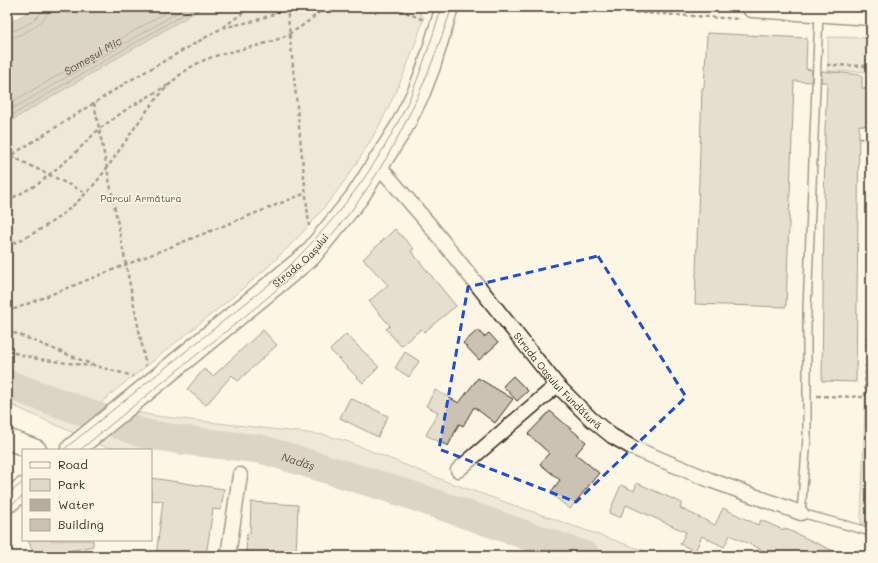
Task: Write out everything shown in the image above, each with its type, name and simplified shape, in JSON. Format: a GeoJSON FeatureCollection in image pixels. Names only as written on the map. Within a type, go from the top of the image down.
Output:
{"type":"FeatureCollection","features":[{"type":"Feature","properties":{"kind":"main road","name":"Strada Oașului"},"geometry":{"type":"LineString","coordinates":[[73,449],[142,380],[310,255],[357,197],[401,128],[419,92],[447,7]]}},
{"type":"Feature","properties":{"kind":"main road"},"geometry":{"type":"LineString","coordinates":[[7,502],[22,490]]}},
{"type":"Feature","properties":{"kind":"street"},"geometry":{"type":"LineString","coordinates":[[750,13],[827,11],[871,15]]}},
{"type":"Feature","properties":{"kind":"street","name":"Strada Oașului Fundătură"},"geometry":{"type":"LineString","coordinates":[[378,165],[428,222],[557,385],[591,419],[612,436],[633,448],[710,480],[801,513]]}},
{"type":"Feature","properties":{"kind":"street"},"geometry":{"type":"LineString","coordinates":[[458,470],[557,385]]}},
{"type":"Feature","properties":{"kind":"street"},"geometry":{"type":"LineString","coordinates":[[7,439],[33,449]]}},
{"type":"Feature","properties":{"kind":"street"},"geometry":{"type":"LineString","coordinates":[[228,556],[240,475]]}},
{"type":"Feature","properties":{"kind":"lane"},"geometry":{"type":"LineString","coordinates":[[827,11],[816,65],[807,309],[808,396],[801,513],[871,532]]}},
{"type":"Feature","properties":{"kind":"path"},"geometry":{"type":"LineString","coordinates":[[7,158],[129,80],[222,28],[252,7]]}},
{"type":"Feature","properties":{"kind":"path"},"geometry":{"type":"LineString","coordinates":[[222,28],[254,21],[274,14],[286,7],[310,233]]}},
{"type":"Feature","properties":{"kind":"path"},"geometry":{"type":"LineString","coordinates":[[7,246],[49,224],[68,211],[86,194],[154,101],[182,73],[214,56],[256,45],[289,33],[302,26],[325,7]]}},
{"type":"Feature","properties":{"kind":"path"},"geometry":{"type":"LineString","coordinates":[[393,7],[423,20]]}},
{"type":"Feature","properties":{"kind":"path"},"geometry":{"type":"LineString","coordinates":[[551,7],[750,13]]}},
{"type":"Feature","properties":{"kind":"path"},"geometry":{"type":"LineString","coordinates":[[816,65],[871,66]]}},
{"type":"Feature","properties":{"kind":"path"},"geometry":{"type":"LineString","coordinates":[[7,201],[38,184],[99,130],[127,109],[171,84]]}},
{"type":"Feature","properties":{"kind":"path"},"geometry":{"type":"LineString","coordinates":[[7,330],[96,366],[142,380],[125,265],[94,103]]}},
{"type":"Feature","properties":{"kind":"path"},"geometry":{"type":"LineString","coordinates":[[859,137],[871,145]]}},
{"type":"Feature","properties":{"kind":"path"},"geometry":{"type":"LineString","coordinates":[[11,156],[86,194]]}},
{"type":"Feature","properties":{"kind":"path"},"geometry":{"type":"LineString","coordinates":[[7,312],[306,193]]}},
{"type":"Feature","properties":{"kind":"path"},"geometry":{"type":"LineString","coordinates":[[808,396],[865,397],[871,212]]}},
{"type":"Feature","properties":{"kind":"path"},"geometry":{"type":"LineString","coordinates":[[7,351],[38,358],[96,366]]}},
{"type":"Feature","properties":{"kind":"highlighted area"},"geometry":{"type":"Polygon","coordinates":[[[598,256],[686,397],[576,502],[439,449],[468,287],[598,256]]]}},
{"type":"Feature","properties":{"kind":"green space","name":"Parcul Armătura"},"geometry":{"type":"Polygon","coordinates":[[[204,7],[422,7],[420,15],[424,17],[396,92],[378,127],[358,160],[336,192],[312,222],[254,279],[100,404],[155,416],[325,435],[346,441],[445,481],[659,556],[561,556],[273,459],[229,454],[105,447],[7,403],[7,123],[204,7]]]}},
{"type":"Feature","properties":{"kind":"green space"},"geometry":{"type":"Polygon","coordinates":[[[828,37],[871,38],[871,83],[870,72],[828,71],[828,37]]]}},
{"type":"Feature","properties":{"kind":"green space"},"geometry":{"type":"Polygon","coordinates":[[[868,321],[871,321],[871,526],[861,523],[868,321]]]}},
{"type":"Feature","properties":{"kind":"water","name":"Someșul Mic"},"geometry":{"type":"Polygon","coordinates":[[[37,7],[204,7],[7,123],[7,24],[37,7]]]}},
{"type":"Feature","properties":{"kind":"building"},"geometry":{"type":"Polygon","coordinates":[[[707,33],[807,38],[806,69],[812,70],[811,82],[794,81],[786,307],[695,304],[702,88],[704,88],[707,33]]]}},
{"type":"Feature","properties":{"kind":"building"},"geometry":{"type":"Polygon","coordinates":[[[822,71],[862,75],[862,88],[871,89],[871,126],[859,125],[856,382],[822,381],[827,82],[821,82],[822,71]]]}},
{"type":"Feature","properties":{"kind":"building"},"geometry":{"type":"Polygon","coordinates":[[[395,229],[414,249],[411,251],[456,306],[424,332],[421,329],[401,346],[386,329],[390,326],[369,301],[388,285],[363,259],[395,229]]]}},
{"type":"Feature","properties":{"kind":"building"},"geometry":{"type":"Polygon","coordinates":[[[263,330],[277,345],[238,381],[232,375],[206,405],[187,389],[204,369],[213,376],[263,330]]]}},
{"type":"Feature","properties":{"kind":"building"},"geometry":{"type":"Polygon","coordinates":[[[478,330],[484,337],[489,333],[498,343],[479,360],[463,343],[478,330]]]}},
{"type":"Feature","properties":{"kind":"building"},"geometry":{"type":"Polygon","coordinates":[[[346,334],[379,367],[363,383],[330,350],[346,334]]]}},
{"type":"Feature","properties":{"kind":"building"},"geometry":{"type":"Polygon","coordinates":[[[405,352],[419,361],[409,377],[395,368],[405,352]]]}},
{"type":"Feature","properties":{"kind":"building"},"geometry":{"type":"Polygon","coordinates":[[[513,376],[528,391],[517,401],[503,386],[513,376]]]}},
{"type":"Feature","properties":{"kind":"building"},"geometry":{"type":"Polygon","coordinates":[[[478,378],[513,399],[495,423],[474,407],[463,426],[459,424],[448,446],[426,435],[438,412],[426,406],[435,390],[459,403],[478,378]]]}},
{"type":"Feature","properties":{"kind":"building"},"geometry":{"type":"Polygon","coordinates":[[[350,398],[388,416],[378,437],[340,418],[350,398]]]}},
{"type":"Feature","properties":{"kind":"building"},"geometry":{"type":"Polygon","coordinates":[[[550,411],[586,442],[576,454],[599,473],[570,509],[550,493],[560,480],[540,464],[549,453],[528,434],[550,411]]]}},
{"type":"Feature","properties":{"kind":"building"},"geometry":{"type":"Polygon","coordinates":[[[152,478],[224,489],[221,510],[213,509],[206,556],[156,556],[163,501],[152,500],[152,478]]]}},
{"type":"Feature","properties":{"kind":"building"},"geometry":{"type":"Polygon","coordinates":[[[637,483],[682,503],[680,508],[715,525],[723,508],[758,525],[761,520],[783,530],[784,528],[844,556],[775,556],[730,535],[724,547],[702,536],[695,551],[680,544],[686,532],[626,505],[620,518],[609,513],[621,485],[634,491],[637,483]]]}},
{"type":"Feature","properties":{"kind":"building"},"geometry":{"type":"Polygon","coordinates":[[[251,502],[298,505],[296,555],[246,552],[247,533],[250,534],[251,502]]]}},
{"type":"Feature","properties":{"kind":"building"},"geometry":{"type":"Polygon","coordinates":[[[28,541],[93,541],[93,546],[64,552],[55,556],[35,556],[28,541]]]}},
{"type":"Feature","properties":{"kind":"waterway","name":"Nadăș"},"geometry":{"type":"LineString","coordinates":[[7,384],[142,433],[181,440],[261,449],[405,493],[586,556]]}},
{"type":"Feature","properties":{"kind":"tram line"},"geometry":{"type":"LineString","coordinates":[[64,449],[277,278],[297,259],[333,218],[366,175],[395,129],[417,80],[442,7]]}},
{"type":"Feature","properties":{"kind":"tram line"},"geometry":{"type":"LineString","coordinates":[[81,449],[269,296],[300,268],[329,238],[369,185],[402,129],[429,69],[452,7]]}},
{"type":"Feature","properties":{"kind":"tram line"},"geometry":{"type":"LineString","coordinates":[[7,495],[22,483]]}},
{"type":"Feature","properties":{"kind":"tram line"},"geometry":{"type":"LineString","coordinates":[[7,508],[22,497]]}}]}
